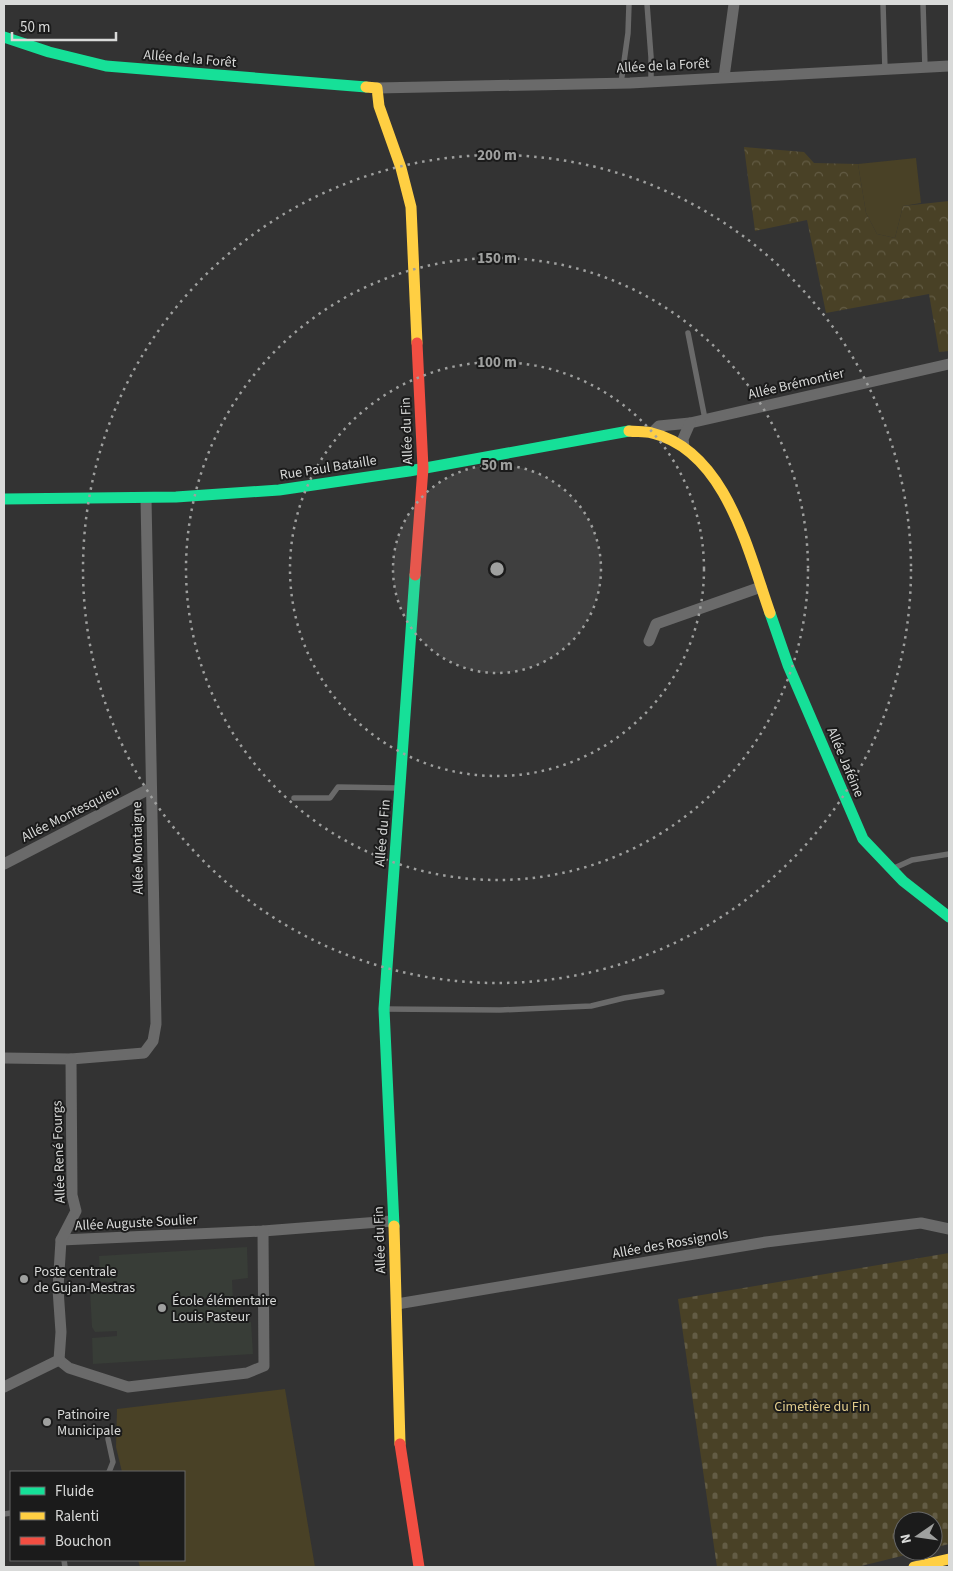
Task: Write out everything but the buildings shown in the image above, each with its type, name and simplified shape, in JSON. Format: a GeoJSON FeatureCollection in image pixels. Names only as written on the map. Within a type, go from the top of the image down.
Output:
{"type":"FeatureCollection","features":[{"type":"Feature","properties":{"kind":"street"},"geometry":{"type":"LineString","coordinates":[[724,78],[734,4]]}},
{"type":"Feature","properties":{"kind":"street","name":"Allée de la Forêt"},"geometry":{"type":"LineString","coordinates":[[4,36],[49,52],[106,66],[377,88],[651,82],[949,66]]}},
{"type":"Feature","properties":{"kind":"street","name":"Allée du Fin"},"geometry":{"type":"LineString","coordinates":[[377,88],[379,106],[401,168],[410,207],[423,468],[384,1009],[397,1304],[400,1449],[419,1567]]}},
{"type":"Feature","properties":{"kind":"street","name":"Allée Brémontier"},"geometry":{"type":"LineString","coordinates":[[652,433],[659,426],[690,423],[949,364]]}},
{"type":"Feature","properties":{"kind":"street"},"geometry":{"type":"LineString","coordinates":[[684,447],[683,438],[690,423]]}},
{"type":"Feature","properties":{"kind":"street","name":"Rue Paul Bataille"},"geometry":{"type":"LineString","coordinates":[[4,499],[146,498],[278,490],[423,468],[625,431],[652,433]]}},
{"type":"Feature","properties":{"kind":"street","name":"Allée Jaféine"},"geometry":{"type":"LineString","coordinates":[[652,433],[684,447],[703,465],[733,508],[788,665],[863,839],[878,858],[891,870],[949,917]]}},
{"type":"Feature","properties":{"kind":"street","name":"Allée Montaigne"},"geometry":{"type":"LineString","coordinates":[[4,1058],[72,1059],[144,1053],[153,1041],[156,1024],[146,498]]}},
{"type":"Feature","properties":{"kind":"street"},"geometry":{"type":"LineString","coordinates":[[649,641],[656,624],[761,587]]}},
{"type":"Feature","properties":{"kind":"street","name":"Allée Montesquieu"},"geometry":{"type":"LineString","coordinates":[[4,864],[151,788]]}},
{"type":"Feature","properties":{"kind":"street","name":"Allée René Fourgs"},"geometry":{"type":"LineString","coordinates":[[62,1240],[76,1211],[72,1195],[72,1059]]}},
{"type":"Feature","properties":{"kind":"street","name":"Allée Auguste Soulier"},"geometry":{"type":"LineString","coordinates":[[59,1360],[61,1332],[58,1289],[62,1240],[262,1231],[392,1221]]}},
{"type":"Feature","properties":{"kind":"street","name":"Allée des Rossignols"},"geometry":{"type":"LineString","coordinates":[[397,1304],[766,1242],[921,1223],[949,1229]]}},
{"type":"Feature","properties":{"kind":"street"},"geometry":{"type":"LineString","coordinates":[[4,1387],[59,1360],[68,1368],[128,1386],[247,1373],[264,1366],[262,1231]]}},
{"type":"Feature","properties":{"kind":"street"},"geometry":{"type":"LineString","coordinates":[[914,1567],[949,1559]]}},
{"type":"Feature","properties":{"kind":"lane"},"geometry":{"type":"LineString","coordinates":[[621,83],[628,33],[629,4]]}},
{"type":"Feature","properties":{"kind":"lane"},"geometry":{"type":"LineString","coordinates":[[647,4],[652,57],[651,82]]}},
{"type":"Feature","properties":{"kind":"lane"},"geometry":{"type":"LineString","coordinates":[[883,4],[885,70]]}},
{"type":"Feature","properties":{"kind":"lane"},"geometry":{"type":"LineString","coordinates":[[923,4],[924,68]]}},
{"type":"Feature","properties":{"kind":"lane"},"geometry":{"type":"LineString","coordinates":[[688,333],[705,419]]}},
{"type":"Feature","properties":{"kind":"lane"},"geometry":{"type":"LineString","coordinates":[[294,798],[330,798],[338,787],[400,788]]}},
{"type":"Feature","properties":{"kind":"lane"},"geometry":{"type":"LineString","coordinates":[[891,870],[912,860],[949,854]]}},
{"type":"Feature","properties":{"kind":"lane"},"geometry":{"type":"LineString","coordinates":[[384,1009],[500,1010],[591,1006],[662,992]]}},
{"type":"Feature","properties":{"kind":"lane"},"geometry":{"type":"LineString","coordinates":[[108,1439],[113,1462],[110,1471]]}},
{"type":"Feature","properties":{"kind":"shaded area","name":"École élémentaire Louis Pasteur"},"geometry":{"type":"Polygon","coordinates":[[[247,1247],[248,1278],[232,1280],[234,1323],[251,1322],[253,1354],[93,1364],[92,1338],[117,1336],[117,1331],[95,1332],[92,1327],[90,1291],[94,1288],[114,1286],[114,1282],[100,1282],[99,1256],[247,1247]]]}},
{"type":"Feature","properties":{"kind":"green space"},"geometry":{"type":"Polygon","coordinates":[[[744,147],[804,152],[814,163],[858,164],[866,213],[877,234],[895,238],[903,206],[949,201],[949,351],[939,352],[929,294],[826,313],[807,220],[755,231],[744,147]]]}},
{"type":"Feature","properties":{"kind":"green space"},"geometry":{"type":"Polygon","coordinates":[[[916,158],[921,203],[903,206],[895,238],[877,234],[866,213],[858,164],[916,158]]]}},
{"type":"Feature","properties":{"kind":"green space","name":"Cimetière du Fin"},"geometry":{"type":"Polygon","coordinates":[[[949,1253],[949,1544],[943,1546],[943,1511],[893,1511],[893,1558],[857,1567],[717,1567],[678,1299],[949,1253]]]}},
{"type":"Feature","properties":{"kind":"green space"},"geometry":{"type":"Polygon","coordinates":[[[285,1389],[315,1567],[140,1567],[138,1561],[185,1561],[185,1471],[122,1471],[116,1447],[117,1409],[285,1389]]]}},
{"type":"Feature","properties":{"kind":"traffic: fast"},"geometry":{"type":"LineString","coordinates":[[4,37],[49,52],[106,66],[366,87]]}},
{"type":"Feature","properties":{"kind":"traffic: fast"},"geometry":{"type":"LineString","coordinates":[[4,499],[176,497],[279,490],[409,471],[629,431]]}},
{"type":"Feature","properties":{"kind":"traffic: fast"},"geometry":{"type":"LineString","coordinates":[[394,1226],[384,1009],[415,575]]}},
{"type":"Feature","properties":{"kind":"traffic: fast"},"geometry":{"type":"LineString","coordinates":[[770,613],[788,665],[863,839],[903,881],[949,917]]}},
{"type":"Feature","properties":{"kind":"traffic: slow"},"geometry":{"type":"LineString","coordinates":[[366,87],[377,88],[379,106],[401,168],[411,207],[417,343]]}},
{"type":"Feature","properties":{"kind":"traffic: slow"},"geometry":{"type":"LineString","coordinates":[[629,431],[652,433],[677,443],[699,460],[716,482],[743,534],[770,613]]}},
{"type":"Feature","properties":{"kind":"traffic: slow"},"geometry":{"type":"LineString","coordinates":[[394,1226],[400,1444]]}},
{"type":"Feature","properties":{"kind":"traffic: slow"},"geometry":{"type":"LineString","coordinates":[[914,1567],[949,1559]]}},
{"type":"Feature","properties":{"kind":"traffic: jam"},"geometry":{"type":"LineString","coordinates":[[415,575],[423,468],[417,343]]}},
{"type":"Feature","properties":{"kind":"traffic: jam"},"geometry":{"type":"LineString","coordinates":[[400,1444],[419,1567]]}},
{"type":"Feature","properties":{"kind":"place","name":"Poste centrale de Gujan-Mestras"},"geometry":{"type":"Point","coordinates":[24,1279]}},
{"type":"Feature","properties":{"kind":"place","name":"École élémentaire Louis Pasteur"},"geometry":{"type":"Point","coordinates":[162,1308]}},
{"type":"Feature","properties":{"kind":"place","name":"Patinoire Municipale"},"geometry":{"type":"Point","coordinates":[47,1422]}}]}
